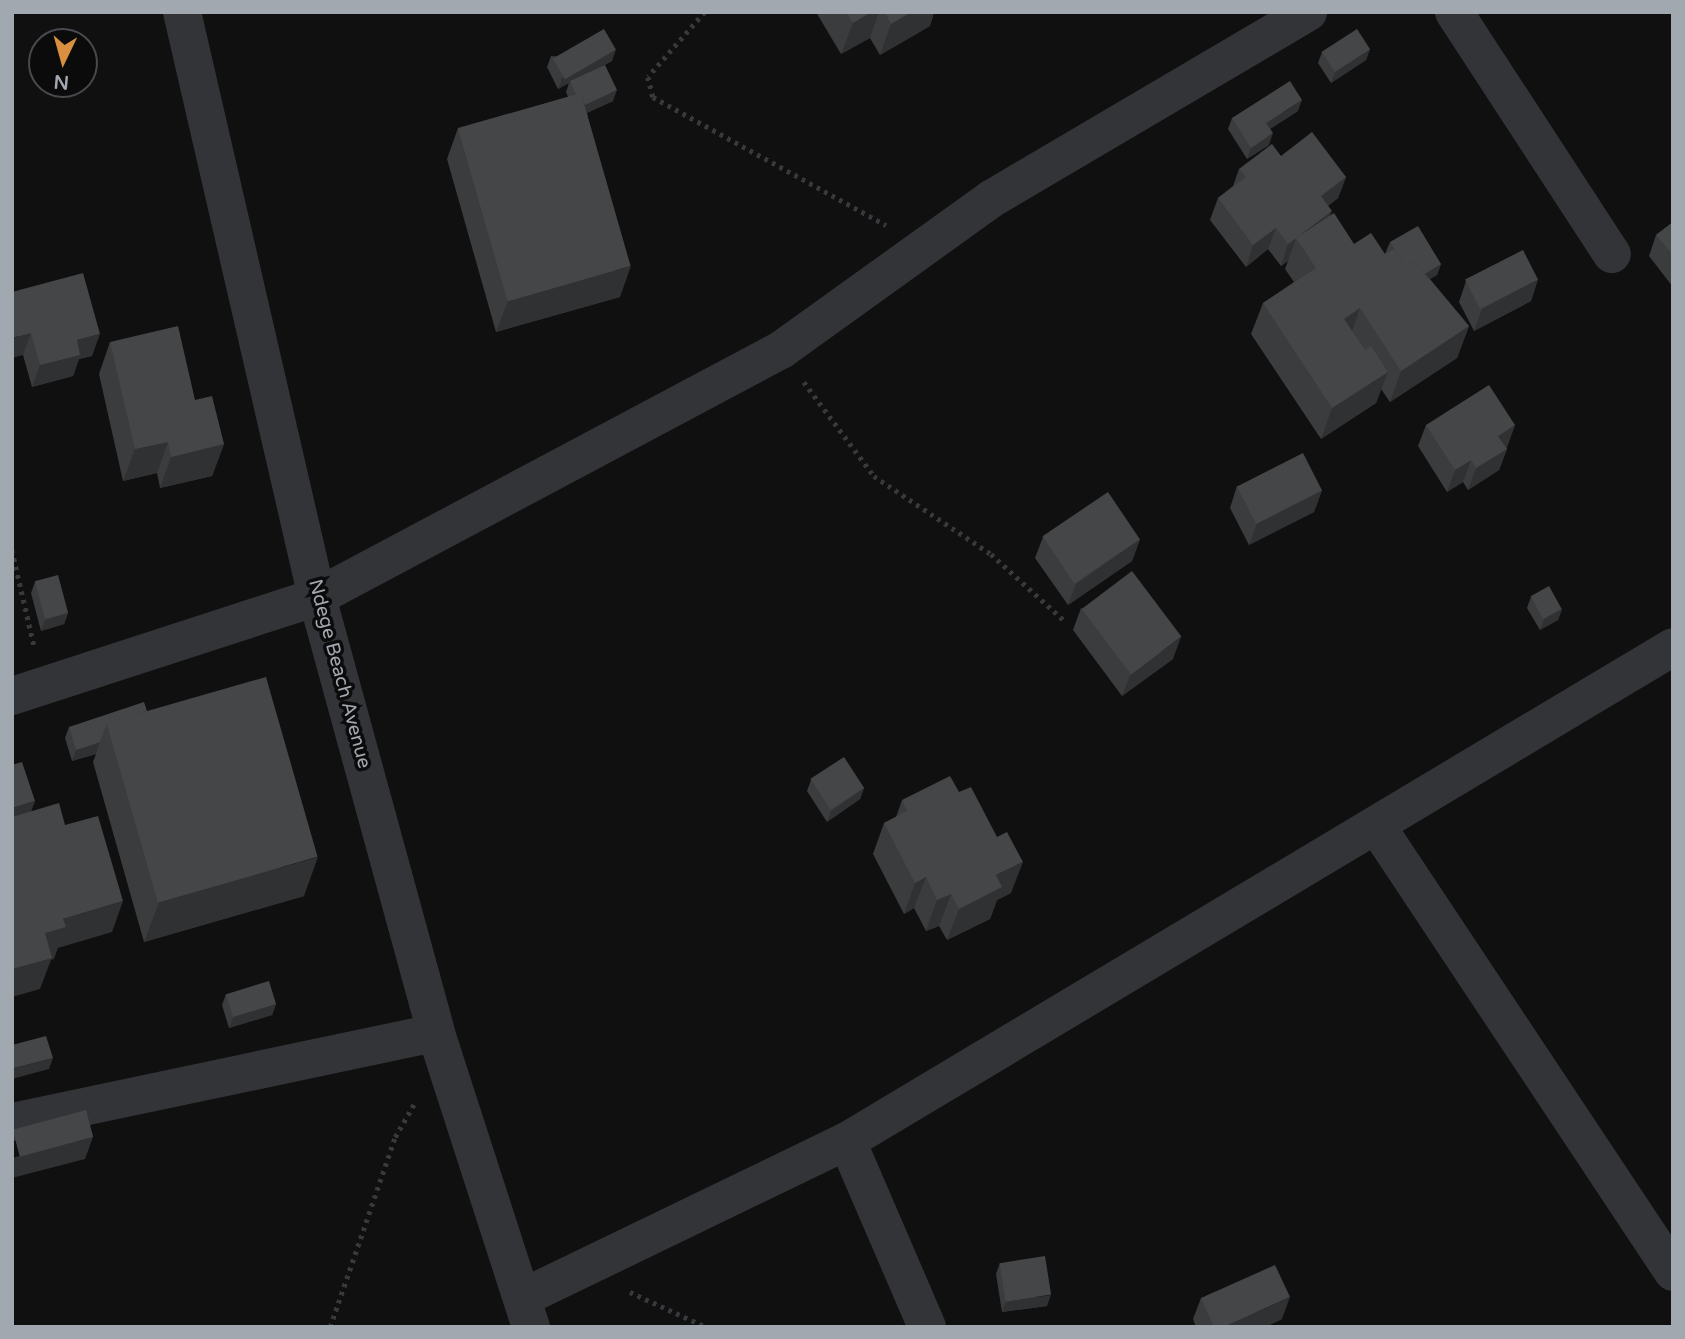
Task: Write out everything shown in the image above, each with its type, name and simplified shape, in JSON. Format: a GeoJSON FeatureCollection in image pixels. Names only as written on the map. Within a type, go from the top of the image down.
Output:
{"type":"FeatureCollection","features":[{"type":"Feature","properties":{"kind":"street","name":"Ndege Beach Avenue"},"geometry":{"type":"LineString","coordinates":[[182,12],[317,597],[441,1047],[527,1312]]}},
{"type":"Feature","properties":{"kind":"street"},"geometry":{"type":"LineString","coordinates":[[28,692],[317,597],[781,350],[921,243],[1308,12]]}},
{"type":"Feature","properties":{"kind":"street"},"geometry":{"type":"LineString","coordinates":[[1454,12],[1612,254]]}},
{"type":"Feature","properties":{"kind":"street"},"geometry":{"type":"LineString","coordinates":[[527,1312],[589,1269],[847,1141],[1096,988],[1378,828],[1673,647]]}},
{"type":"Feature","properties":{"kind":"street"},"geometry":{"type":"LineString","coordinates":[[1378,828],[1673,1272]]}},
{"type":"Feature","properties":{"kind":"street"},"geometry":{"type":"LineString","coordinates":[[12,1122],[441,1047]]}},
{"type":"Feature","properties":{"kind":"street"},"geometry":{"type":"LineString","coordinates":[[847,1141],[927,1327]]}},
{"type":"Feature","properties":{"kind":"path"},"geometry":{"type":"LineString","coordinates":[[705,12],[648,77],[653,97],[759,160],[921,243]]}},
{"type":"Feature","properties":{"kind":"path"},"geometry":{"type":"LineString","coordinates":[[781,350],[874,476],[991,554],[1066,622]]}},
{"type":"Feature","properties":{"kind":"path"},"geometry":{"type":"LineString","coordinates":[[12,550],[28,692]]}},
{"type":"Feature","properties":{"kind":"path"},"geometry":{"type":"LineString","coordinates":[[330,1327],[395,1137],[441,1047]]}},
{"type":"Feature","properties":{"kind":"path"},"geometry":{"type":"LineString","coordinates":[[589,1269],[706,1327]]}},
{"type":"Feature","properties":{"kind":"building"},"geometry":{"type":"Polygon","coordinates":[[[846,12],[871,12],[853,23],[846,12]]]}},
{"type":"Feature","properties":{"kind":"building"},"geometry":{"type":"Polygon","coordinates":[[[885,12],[911,12],[891,24],[885,12]]]}},
{"type":"Feature","properties":{"kind":"building"},"geometry":{"type":"Polygon","coordinates":[[[604,29],[616,50],[565,79],[553,58],[604,29]]]}},
{"type":"Feature","properties":{"kind":"building"},"geometry":{"type":"Polygon","coordinates":[[[1357,29],[1370,49],[1335,72],[1322,52],[1357,29]]]}},
{"type":"Feature","properties":{"kind":"building"},"geometry":{"type":"Polygon","coordinates":[[[605,65],[617,90],[585,105],[581,93],[576,95],[570,81],[605,65]]]}},
{"type":"Feature","properties":{"kind":"building"},"geometry":{"type":"Polygon","coordinates":[[[1290,81],[1302,100],[1266,123],[1273,133],[1251,148],[1232,118],[1290,81]]]}},
{"type":"Feature","properties":{"kind":"building"},"geometry":{"type":"Polygon","coordinates":[[[581,93],[631,266],[508,301],[458,128],[581,93]]]}},
{"type":"Feature","properties":{"kind":"building"},"geometry":{"type":"Polygon","coordinates":[[[1312,132],[1346,177],[1321,196],[1332,211],[1288,244],[1276,228],[1253,245],[1218,198],[1246,177],[1239,169],[1272,144],[1281,156],[1312,132]]]}},
{"type":"Feature","properties":{"kind":"building"},"geometry":{"type":"Polygon","coordinates":[[[1334,213],[1354,244],[1371,233],[1385,254],[1394,249],[1406,267],[1414,261],[1469,326],[1401,371],[1360,308],[1344,319],[1365,350],[1371,346],[1388,372],[1332,408],[1263,303],[1316,268],[1296,238],[1334,213]]]}},
{"type":"Feature","properties":{"kind":"building"},"geometry":{"type":"Polygon","coordinates":[[[1673,222],[1673,255],[1656,235],[1673,222]]]}},
{"type":"Feature","properties":{"kind":"building"},"geometry":{"type":"Polygon","coordinates":[[[1418,226],[1441,264],[1425,274],[1414,261],[1406,267],[1390,242],[1418,226]]]}},
{"type":"Feature","properties":{"kind":"building"},"geometry":{"type":"Polygon","coordinates":[[[1523,250],[1538,279],[1480,309],[1465,280],[1523,250]]]}},
{"type":"Feature","properties":{"kind":"building"},"geometry":{"type":"Polygon","coordinates":[[[83,273],[100,334],[77,340],[80,355],[40,365],[31,333],[12,338],[12,292],[83,273]]]}},
{"type":"Feature","properties":{"kind":"building"},"geometry":{"type":"Polygon","coordinates":[[[178,326],[195,400],[212,396],[224,444],[171,457],[168,442],[135,449],[110,342],[178,326]]]}},
{"type":"Feature","properties":{"kind":"building"},"geometry":{"type":"Polygon","coordinates":[[[1489,385],[1515,425],[1498,436],[1507,449],[1476,468],[1471,460],[1455,470],[1426,425],[1489,385]]]}},
{"type":"Feature","properties":{"kind":"building"},"geometry":{"type":"Polygon","coordinates":[[[1303,453],[1322,490],[1256,524],[1237,487],[1303,453]]]}},
{"type":"Feature","properties":{"kind":"building"},"geometry":{"type":"Polygon","coordinates":[[[1108,492],[1140,539],[1074,583],[1043,536],[1108,492]]]}},
{"type":"Feature","properties":{"kind":"building"},"geometry":{"type":"Polygon","coordinates":[[[1132,571],[1181,636],[1131,674],[1082,609],[1132,571]]]}},
{"type":"Feature","properties":{"kind":"building"},"geometry":{"type":"Polygon","coordinates":[[[58,575],[68,613],[45,619],[35,581],[58,575]]]}},
{"type":"Feature","properties":{"kind":"building"},"geometry":{"type":"Polygon","coordinates":[[[1549,586],[1562,609],[1543,619],[1531,596],[1549,586]]]}},
{"type":"Feature","properties":{"kind":"building"},"geometry":{"type":"Polygon","coordinates":[[[266,677],[318,857],[158,903],[106,723],[266,677]]]}},
{"type":"Feature","properties":{"kind":"building"},"geometry":{"type":"Polygon","coordinates":[[[144,702],[147,711],[107,723],[100,742],[76,750],[69,727],[144,702]]]}},
{"type":"Feature","properties":{"kind":"building"},"geometry":{"type":"Polygon","coordinates":[[[844,757],[864,788],[831,810],[810,779],[844,757]]]}},
{"type":"Feature","properties":{"kind":"building"},"geometry":{"type":"Polygon","coordinates":[[[22,762],[35,801],[12,808],[12,765],[22,762]]]}},
{"type":"Feature","properties":{"kind":"building"},"geometry":{"type":"Polygon","coordinates":[[[950,776],[959,792],[971,787],[997,837],[1007,832],[1023,862],[996,875],[1002,887],[959,909],[951,894],[937,900],[926,877],[915,883],[884,823],[907,811],[902,800],[950,776]]]}},
{"type":"Feature","properties":{"kind":"building"},"geometry":{"type":"Polygon","coordinates":[[[59,803],[65,825],[98,816],[123,901],[63,919],[66,927],[45,933],[52,958],[12,969],[12,817],[59,803]]]}},
{"type":"Feature","properties":{"kind":"building"},"geometry":{"type":"Polygon","coordinates":[[[269,981],[276,1004],[233,1017],[226,994],[269,981]]]}},
{"type":"Feature","properties":{"kind":"building"},"geometry":{"type":"Polygon","coordinates":[[[46,1036],[53,1058],[14,1068],[12,1045],[46,1036]]]}},
{"type":"Feature","properties":{"kind":"building"},"geometry":{"type":"Polygon","coordinates":[[[86,1110],[93,1137],[20,1157],[13,1130],[86,1110]]]}},
{"type":"Feature","properties":{"kind":"building"},"geometry":{"type":"Polygon","coordinates":[[[1045,1256],[1051,1295],[1006,1302],[1000,1263],[1045,1256]]]}},
{"type":"Feature","properties":{"kind":"building"},"geometry":{"type":"Polygon","coordinates":[[[1275,1265],[1290,1297],[1223,1327],[1214,1327],[1201,1298],[1275,1265]]]}}]}
